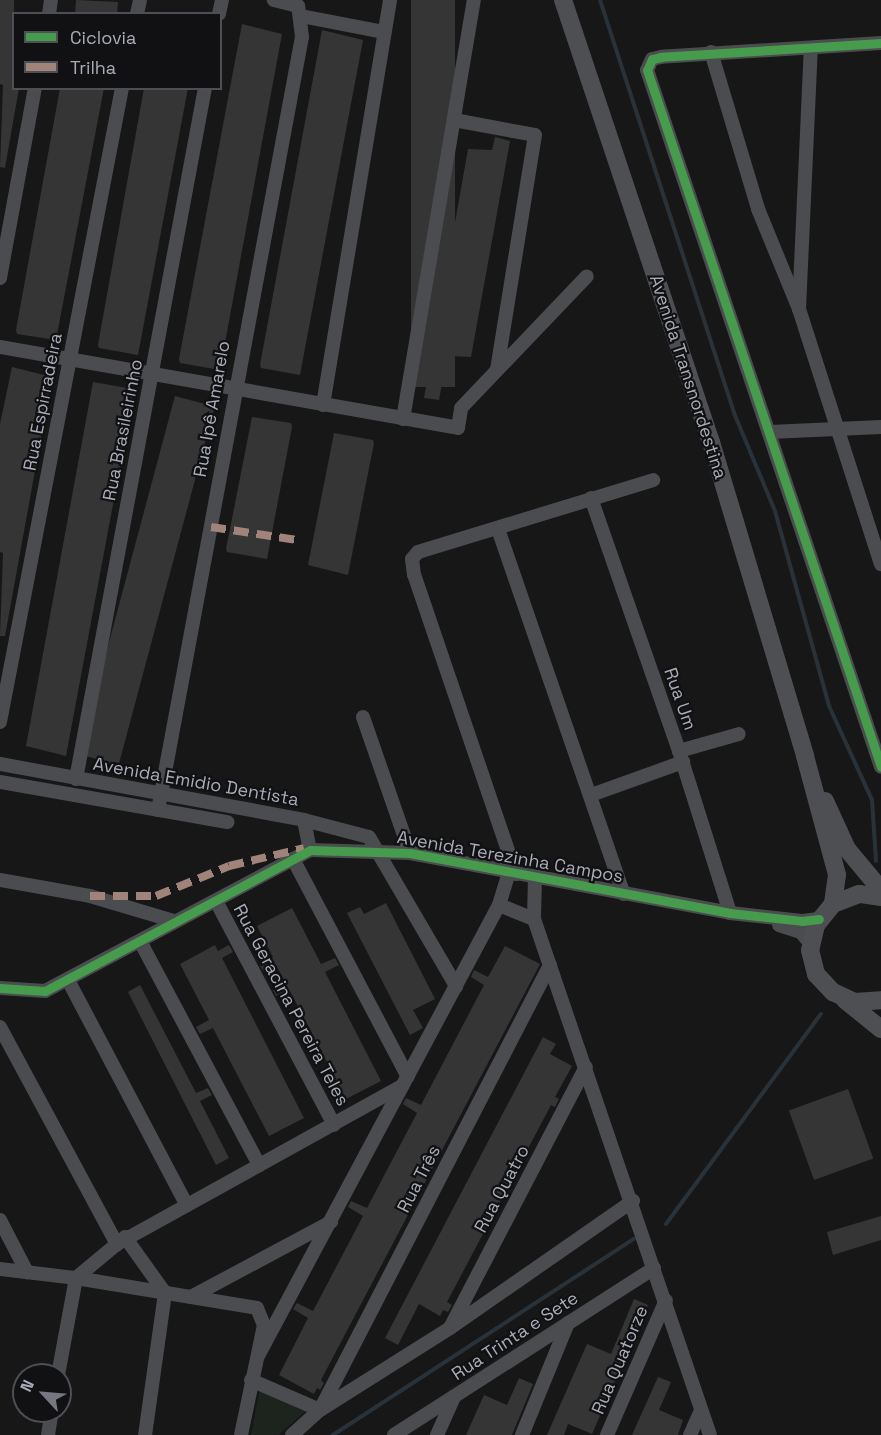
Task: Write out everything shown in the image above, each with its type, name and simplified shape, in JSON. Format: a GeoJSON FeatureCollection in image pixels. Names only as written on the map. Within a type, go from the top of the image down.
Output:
{"type":"FeatureCollection","features":[{"type":"Feature","properties":{"kind":"main road","name":"Avenida Transnordestina"},"geometry":{"type":"LineString","coordinates":[[563,0],[711,442],[805,756],[837,875],[833,904]]}},
{"type":"Feature","properties":{"kind":"main road","name":"Avenida Transnordestina"},"geometry":{"type":"LineString","coordinates":[[805,756],[840,836],[856,862],[881,890]]}},
{"type":"Feature","properties":{"kind":"main road"},"geometry":{"type":"LineString","coordinates":[[881,897],[859,894],[833,904],[819,919],[810,944],[812,962],[819,979],[881,1029]]}},
{"type":"Feature","properties":{"kind":"main road"},"geometry":{"type":"LineString","coordinates":[[843,998],[860,1002],[881,1000]]}},
{"type":"Feature","properties":{"kind":"street"},"geometry":{"type":"LineString","coordinates":[[274,0],[292,3],[301,16],[384,32]]}},
{"type":"Feature","properties":{"kind":"street"},"geometry":{"type":"LineString","coordinates":[[323,405],[390,0]]}},
{"type":"Feature","properties":{"kind":"street"},"geometry":{"type":"LineString","coordinates":[[403,419],[474,0]]}},
{"type":"Feature","properties":{"kind":"street","name":"Rua Ipê Amarelo"},"geometry":{"type":"LineString","coordinates":[[158,810],[233,389],[302,38],[301,16]]}},
{"type":"Feature","properties":{"kind":"street"},"geometry":{"type":"LineString","coordinates":[[881,43],[711,52],[652,60],[646,70],[770,432],[881,767]]}},
{"type":"Feature","properties":{"kind":"street"},"geometry":{"type":"LineString","coordinates":[[799,309],[811,48]]}},
{"type":"Feature","properties":{"kind":"street"},"geometry":{"type":"LineString","coordinates":[[711,52],[758,209],[799,309],[881,564]]}},
{"type":"Feature","properties":{"kind":"street"},"geometry":{"type":"LineString","coordinates":[[0,278],[35,90]]}},
{"type":"Feature","properties":{"kind":"street","name":"Rua Espirradeira"},"geometry":{"type":"LineString","coordinates":[[0,722],[122,90]]}},
{"type":"Feature","properties":{"kind":"street","name":"Rua Brasileirinho"},"geometry":{"type":"LineString","coordinates":[[76,779],[205,90]]}},
{"type":"Feature","properties":{"kind":"street"},"geometry":{"type":"LineString","coordinates":[[453,120],[535,135],[497,369]]}},
{"type":"Feature","properties":{"kind":"street"},"geometry":{"type":"LineString","coordinates":[[0,347],[458,429],[460,408],[586,276]]}},
{"type":"Feature","properties":{"kind":"street"},"geometry":{"type":"LineString","coordinates":[[770,432],[881,427]]}},
{"type":"Feature","properties":{"kind":"street"},"geometry":{"type":"LineString","coordinates":[[258,1356],[499,905],[513,873],[411,566],[418,552],[653,480]]}},
{"type":"Feature","properties":{"kind":"street","name":"Rua Um"},"geometry":{"type":"LineString","coordinates":[[591,498],[681,757],[730,913]]}},
{"type":"Feature","properties":{"kind":"street"},"geometry":{"type":"LineString","coordinates":[[498,529],[624,894]]}},
{"type":"Feature","properties":{"kind":"street"},"geometry":{"type":"LineString","coordinates":[[363,717],[410,853]]}},
{"type":"Feature","properties":{"kind":"street"},"geometry":{"type":"LineString","coordinates":[[591,795],[739,734]]}},
{"type":"Feature","properties":{"kind":"street","name":"Avenida Emidio Dentista"},"geometry":{"type":"LineString","coordinates":[[0,764],[304,820],[365,835],[378,850]]}},
{"type":"Feature","properties":{"kind":"street","name":"Avenida Emidio Dentista"},"geometry":{"type":"LineString","coordinates":[[0,782],[228,822]]}},
{"type":"Feature","properties":{"kind":"street"},"geometry":{"type":"LineString","coordinates":[[304,820],[310,850]]}},
{"type":"Feature","properties":{"kind":"street","name":"Avenida Terezinha Campos"},"geometry":{"type":"LineString","coordinates":[[0,988],[45,991],[310,850],[378,850],[410,853],[748,916]]}},
{"type":"Feature","properties":{"kind":"street"},"geometry":{"type":"LineString","coordinates":[[378,850],[456,986]]}},
{"type":"Feature","properties":{"kind":"street"},"geometry":{"type":"LineString","coordinates":[[293,859],[405,1082]]}},
{"type":"Feature","properties":{"kind":"street"},"geometry":{"type":"LineString","coordinates":[[535,877],[534,919],[633,1201],[710,1435]]}},
{"type":"Feature","properties":{"kind":"street"},"geometry":{"type":"LineString","coordinates":[[0,880],[90,896],[174,921]]}},
{"type":"Feature","properties":{"kind":"street","name":"Rua Geracina Pereira Teles"},"geometry":{"type":"LineString","coordinates":[[216,902],[334,1125]]}},
{"type":"Feature","properties":{"kind":"street"},"geometry":{"type":"LineString","coordinates":[[499,905],[534,919]]}},
{"type":"Feature","properties":{"kind":"street"},"geometry":{"type":"LineString","coordinates":[[748,916],[819,919]]}},
{"type":"Feature","properties":{"kind":"street"},"geometry":{"type":"LineString","coordinates":[[748,916],[801,932],[810,944]]}},
{"type":"Feature","properties":{"kind":"street"},"geometry":{"type":"LineString","coordinates":[[140,941],[259,1165]]}},
{"type":"Feature","properties":{"kind":"street","name":"Rua Três"},"geometry":{"type":"LineString","coordinates":[[320,1410],[550,965]]}},
{"type":"Feature","properties":{"kind":"street"},"geometry":{"type":"LineString","coordinates":[[68,980],[186,1204]]}},
{"type":"Feature","properties":{"kind":"street"},"geometry":{"type":"LineString","coordinates":[[0,1027],[121,1240],[165,1293],[145,1435]]}},
{"type":"Feature","properties":{"kind":"street","name":"Rua Quatro"},"geometry":{"type":"LineString","coordinates":[[450,1328],[586,1067]]}},
{"type":"Feature","properties":{"kind":"street","name":"Rua Geracina Pereira Teles"},"geometry":{"type":"LineString","coordinates":[[76,1278],[121,1240],[334,1125],[405,1082]]}},
{"type":"Feature","properties":{"kind":"street"},"geometry":{"type":"LineString","coordinates":[[292,1435],[320,1410],[450,1328],[633,1201]]}},
{"type":"Feature","properties":{"kind":"street"},"geometry":{"type":"LineString","coordinates":[[0,1220],[27,1272]]}},
{"type":"Feature","properties":{"kind":"street"},"geometry":{"type":"LineString","coordinates":[[190,1297],[331,1222]]}},
{"type":"Feature","properties":{"kind":"street","name":"Rua Trinta e Sete"},"geometry":{"type":"LineString","coordinates":[[394,1435],[654,1268]]}},
{"type":"Feature","properties":{"kind":"street"},"geometry":{"type":"LineString","coordinates":[[0,1269],[76,1278],[257,1308],[264,1325],[258,1356],[250,1380],[241,1435]]}},
{"type":"Feature","properties":{"kind":"street"},"geometry":{"type":"LineString","coordinates":[[60,1363],[76,1278]]}},
{"type":"Feature","properties":{"kind":"street","name":"Rua Quatorze"},"geometry":{"type":"LineString","coordinates":[[607,1435],[666,1300]]}},
{"type":"Feature","properties":{"kind":"street"},"geometry":{"type":"LineString","coordinates":[[522,1435],[568,1323]]}},
{"type":"Feature","properties":{"kind":"street"},"geometry":{"type":"LineString","coordinates":[[250,1380],[320,1410]]}},
{"type":"Feature","properties":{"kind":"street"},"geometry":{"type":"LineString","coordinates":[[437,1435],[454,1397]]}},
{"type":"Feature","properties":{"kind":"street"},"geometry":{"type":"LineString","coordinates":[[690,1435],[701,1410]]}},
{"type":"Feature","properties":{"kind":"shaded area"},"geometry":{"type":"Polygon","coordinates":[[[260,1389],[306,1411],[278,1435],[251,1435],[260,1389]]]}},
{"type":"Feature","properties":{"kind":"building"},"geometry":{"type":"Polygon","coordinates":[[[0,0],[14,0],[12,90],[19,90],[5,168],[0,167],[3,85],[0,84],[0,0]]]}},
{"type":"Feature","properties":{"kind":"building"},"geometry":{"type":"Polygon","coordinates":[[[76,0],[118,2],[117,12],[75,12],[76,0]]]}},
{"type":"Feature","properties":{"kind":"building"},"geometry":{"type":"Polygon","coordinates":[[[411,0],[455,0],[455,387],[411,387],[411,0]]]}},
{"type":"Feature","properties":{"kind":"building"},"geometry":{"type":"Polygon","coordinates":[[[242,24],[282,34],[220,370],[180,363],[179,359],[242,24]]]}},
{"type":"Feature","properties":{"kind":"building"},"geometry":{"type":"Polygon","coordinates":[[[322,30],[363,40],[300,375],[261,368],[260,365],[322,30]]]}},
{"type":"Feature","properties":{"kind":"building"},"geometry":{"type":"Polygon","coordinates":[[[60,90],[104,90],[56,340],[17,334],[60,90]]]}},
{"type":"Feature","properties":{"kind":"building"},"geometry":{"type":"Polygon","coordinates":[[[144,90],[188,90],[138,355],[99,348],[144,90]]]}},
{"type":"Feature","properties":{"kind":"building"},"geometry":{"type":"Polygon","coordinates":[[[495,137],[510,141],[471,357],[447,356],[439,400],[424,398],[468,149],[492,150],[495,137]]]}},
{"type":"Feature","properties":{"kind":"building"},"geometry":{"type":"Polygon","coordinates":[[[12,367],[52,377],[5,636],[0,636],[3,553],[0,552],[0,424],[12,367]]]}},
{"type":"Feature","properties":{"kind":"building"},"geometry":{"type":"Polygon","coordinates":[[[93,382],[133,389],[134,392],[66,756],[26,746],[93,382]]]}},
{"type":"Feature","properties":{"kind":"building"},"geometry":{"type":"Polygon","coordinates":[[[175,396],[215,407],[119,765],[79,754],[175,396]]]}},
{"type":"Feature","properties":{"kind":"building"},"geometry":{"type":"Polygon","coordinates":[[[252,417],[291,423],[292,427],[267,559],[227,552],[226,549],[252,417]]]}},
{"type":"Feature","properties":{"kind":"building"},"geometry":{"type":"Polygon","coordinates":[[[334,433],[373,440],[374,443],[348,575],[308,565],[334,433]]]}},
{"type":"Feature","properties":{"kind":"building"},"geometry":{"type":"Polygon","coordinates":[[[386,903],[435,999],[413,1010],[423,1028],[410,1035],[347,913],[360,907],[364,914],[386,903]]]}},
{"type":"Feature","properties":{"kind":"building"},"geometry":{"type":"Polygon","coordinates":[[[292,908],[321,964],[335,958],[339,965],[325,972],[381,1081],[346,1099],[290,991],[276,996],[273,990],[286,983],[276,965],[264,972],[260,966],[273,957],[257,926],[292,908]]]}},
{"type":"Feature","properties":{"kind":"building"},"geometry":{"type":"Polygon","coordinates":[[[215,945],[218,951],[229,945],[233,952],[222,958],[304,1118],[269,1136],[213,1028],[200,1034],[196,1027],[209,1020],[180,964],[215,945]]]}},
{"type":"Feature","properties":{"kind":"building"},"geometry":{"type":"Polygon","coordinates":[[[505,946],[540,964],[321,1380],[324,1383],[320,1390],[317,1388],[314,1394],[279,1375],[308,1318],[293,1309],[297,1303],[313,1311],[363,1216],[348,1207],[351,1201],[367,1208],[417,1113],[403,1104],[406,1098],[421,1105],[484,985],[471,977],[474,970],[488,977],[505,946]]]}},
{"type":"Feature","properties":{"kind":"building"},"geometry":{"type":"Polygon","coordinates":[[[140,985],[196,1093],[208,1088],[212,1095],[200,1101],[229,1158],[216,1165],[128,992],[140,985]]]}},
{"type":"Feature","properties":{"kind":"building"},"geometry":{"type":"Polygon","coordinates":[[[543,1037],[556,1044],[550,1054],[572,1066],[555,1097],[559,1099],[555,1107],[551,1105],[447,1302],[452,1305],[448,1312],[443,1310],[440,1316],[419,1304],[398,1345],[385,1338],[543,1037]]]}},
{"type":"Feature","properties":{"kind":"building"},"geometry":{"type":"Polygon","coordinates":[[[848,1089],[873,1159],[814,1180],[789,1111],[848,1089]]]}},
{"type":"Feature","properties":{"kind":"building"},"geometry":{"type":"Polygon","coordinates":[[[881,1216],[881,1240],[833,1255],[827,1232],[881,1216]]]}},
{"type":"Feature","properties":{"kind":"building"},"geometry":{"type":"Polygon","coordinates":[[[634,1299],[648,1305],[592,1434],[568,1424],[564,1435],[547,1435],[587,1344],[611,1354],[634,1299]]]}},
{"type":"Feature","properties":{"kind":"building"},"geometry":{"type":"Polygon","coordinates":[[[658,1377],[671,1382],[659,1410],[683,1420],[678,1435],[632,1435],[658,1377]]]}},
{"type":"Feature","properties":{"kind":"building"},"geometry":{"type":"Polygon","coordinates":[[[519,1378],[533,1384],[512,1435],[466,1435],[484,1395],[507,1405],[519,1378]]]}},
{"type":"Feature","properties":{"kind":"waterway"},"geometry":{"type":"LineString","coordinates":[[600,0],[734,413],[775,511],[829,706],[872,800],[876,861]]}},
{"type":"Feature","properties":{"kind":"waterway"},"geometry":{"type":"LineString","coordinates":[[666,1224],[821,1014]]}},
{"type":"Feature","properties":{"kind":"waterway"},"geometry":{"type":"LineString","coordinates":[[333,1435],[634,1239]]}},
{"type":"Feature","properties":{"kind":"marked path"},"geometry":{"type":"LineString","coordinates":[[211,527],[297,540]]}},
{"type":"Feature","properties":{"kind":"marked path"},"geometry":{"type":"LineString","coordinates":[[90,896],[156,896],[229,866],[304,848]]}},
{"type":"Feature","properties":{"kind":"cycle path"},"geometry":{"type":"LineString","coordinates":[[881,43],[661,57],[652,59],[647,70],[881,767]]}},
{"type":"Feature","properties":{"kind":"cycle path"},"geometry":{"type":"LineString","coordinates":[[0,988],[45,991],[310,850],[410,853],[730,913],[802,921],[819,919]]}}]}
